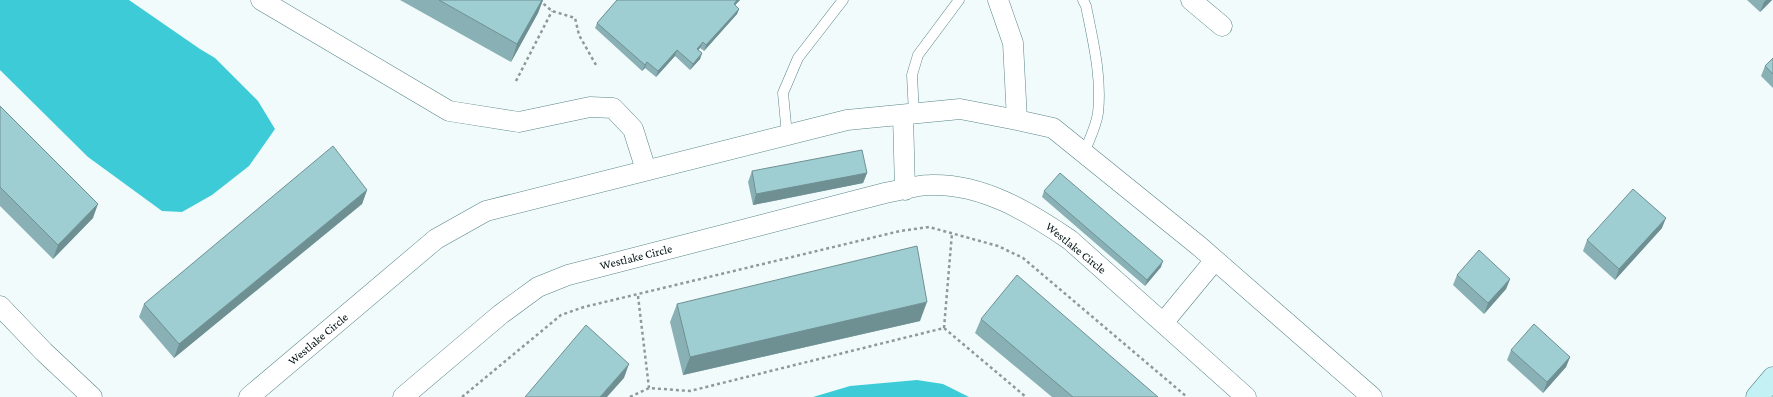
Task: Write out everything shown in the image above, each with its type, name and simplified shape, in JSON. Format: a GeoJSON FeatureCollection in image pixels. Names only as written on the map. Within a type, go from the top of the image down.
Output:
{"type":"FeatureCollection","features":[{"type":"Feature","properties":{"kind":"main road"},"geometry":{"type":"LineString","coordinates":[[1757,397],[1773,378]]}},
{"type":"Feature","properties":{"kind":"street"},"geometry":{"type":"LineString","coordinates":[[261,0],[449,111],[519,122],[590,107],[613,108],[633,129],[646,170]]}},
{"type":"Feature","properties":{"kind":"street"},"geometry":{"type":"LineString","coordinates":[[998,0],[1013,44],[1017,120]]}},
{"type":"Feature","properties":{"kind":"street"},"geometry":{"type":"LineString","coordinates":[[1191,0],[1222,26]]}},
{"type":"Feature","properties":{"kind":"street","name":"Westlake Circle"},"geometry":{"type":"LineString","coordinates":[[249,397],[436,239],[486,211],[847,120],[960,109],[1053,128],[1215,260],[1355,389],[1372,397]]}},
{"type":"Feature","properties":{"kind":"street"},"geometry":{"type":"LineString","coordinates":[[905,190],[908,114]]}},
{"type":"Feature","properties":{"kind":"street","name":"Westlake Circle"},"geometry":{"type":"LineString","coordinates":[[403,397],[501,314],[538,287],[550,282],[568,275],[885,193],[929,185],[956,186],[1016,205],[1070,240],[1246,397]]}},
{"type":"Feature","properties":{"kind":"street"},"geometry":{"type":"LineString","coordinates":[[1163,323],[1215,260]]}},
{"type":"Feature","properties":{"kind":"street"},"geometry":{"type":"LineString","coordinates":[[0,306],[44,352],[92,397]]}},
{"type":"Feature","properties":{"kind":"lane"},"geometry":{"type":"LineString","coordinates":[[787,135],[783,93],[798,58],[843,0]]}},
{"type":"Feature","properties":{"kind":"lane"},"geometry":{"type":"LineString","coordinates":[[908,114],[912,75],[918,56],[959,0]]}},
{"type":"Feature","properties":{"kind":"lane"},"geometry":{"type":"LineString","coordinates":[[1083,0],[1086,6],[1094,48],[1099,84],[1098,114],[1084,153]]}},
{"type":"Feature","properties":{"kind":"path"},"geometry":{"type":"LineString","coordinates":[[539,0],[552,11],[575,18],[579,35],[596,65]]}},
{"type":"Feature","properties":{"kind":"path"},"geometry":{"type":"LineString","coordinates":[[516,82],[552,11]]}},
{"type":"Feature","properties":{"kind":"path"},"geometry":{"type":"LineString","coordinates":[[462,397],[561,315],[584,308],[900,231],[929,227],[998,246],[1023,258],[1187,397]]}},
{"type":"Feature","properties":{"kind":"path"},"geometry":{"type":"LineString","coordinates":[[944,328],[952,234]]}},
{"type":"Feature","properties":{"kind":"path"},"geometry":{"type":"LineString","coordinates":[[638,295],[648,388]]}},
{"type":"Feature","properties":{"kind":"path"},"geometry":{"type":"LineString","coordinates":[[630,397],[648,388],[690,391],[944,328]]}},
{"type":"Feature","properties":{"kind":"path"},"geometry":{"type":"LineString","coordinates":[[944,328],[1026,397]]}},
{"type":"Feature","properties":{"kind":"water"},"geometry":{"type":"Polygon","coordinates":[[[0,0],[129,0],[215,58],[258,101],[275,129],[249,166],[212,195],[182,212],[162,211],[88,157],[0,70],[0,0]]]}},
{"type":"Feature","properties":{"kind":"water"},"geometry":{"type":"Polygon","coordinates":[[[917,380],[943,384],[969,397],[813,397],[850,386],[917,380]]]}},
{"type":"Feature","properties":{"kind":"building"},"geometry":{"type":"Polygon","coordinates":[[[439,0],[542,0],[517,44],[439,0]]]}},
{"type":"Feature","properties":{"kind":"building"},"geometry":{"type":"Polygon","coordinates":[[[617,0],[737,0],[734,4],[739,9],[706,45],[703,42],[697,49],[702,53],[693,64],[677,50],[658,71],[647,62],[645,65],[597,23],[617,0]]]}},
{"type":"Feature","properties":{"kind":"building"},"geometry":{"type":"Polygon","coordinates":[[[1773,58],[1773,74],[1765,66],[1773,58]]]}},
{"type":"Feature","properties":{"kind":"building"},"geometry":{"type":"Polygon","coordinates":[[[0,106],[98,204],[58,245],[0,187],[0,106]]]}},
{"type":"Feature","properties":{"kind":"building"},"geometry":{"type":"Polygon","coordinates":[[[333,146],[367,190],[179,344],[144,304],[333,146]]]}},
{"type":"Feature","properties":{"kind":"building"},"geometry":{"type":"Polygon","coordinates":[[[862,150],[867,173],[756,194],[752,171],[862,150]]]}},
{"type":"Feature","properties":{"kind":"building"},"geometry":{"type":"Polygon","coordinates":[[[1060,173],[1163,261],[1147,280],[1044,191],[1060,173]]]}},
{"type":"Feature","properties":{"kind":"building"},"geometry":{"type":"Polygon","coordinates":[[[1633,189],[1666,218],[1619,269],[1587,240],[1633,189]]]}},
{"type":"Feature","properties":{"kind":"building"},"geometry":{"type":"Polygon","coordinates":[[[917,246],[927,302],[690,357],[677,304],[917,246]]]}},
{"type":"Feature","properties":{"kind":"building"},"geometry":{"type":"Polygon","coordinates":[[[1479,250],[1510,279],[1488,303],[1457,275],[1479,250]]]}},
{"type":"Feature","properties":{"kind":"building"},"geometry":{"type":"Polygon","coordinates":[[[1017,275],[1158,397],[1073,397],[981,319],[1017,275]]]}},
{"type":"Feature","properties":{"kind":"building"},"geometry":{"type":"Polygon","coordinates":[[[1534,324],[1570,357],[1547,382],[1511,350],[1534,324]]]}},
{"type":"Feature","properties":{"kind":"building"},"geometry":{"type":"Polygon","coordinates":[[[586,325],[629,364],[600,397],[525,397],[586,325]]]}}]}
